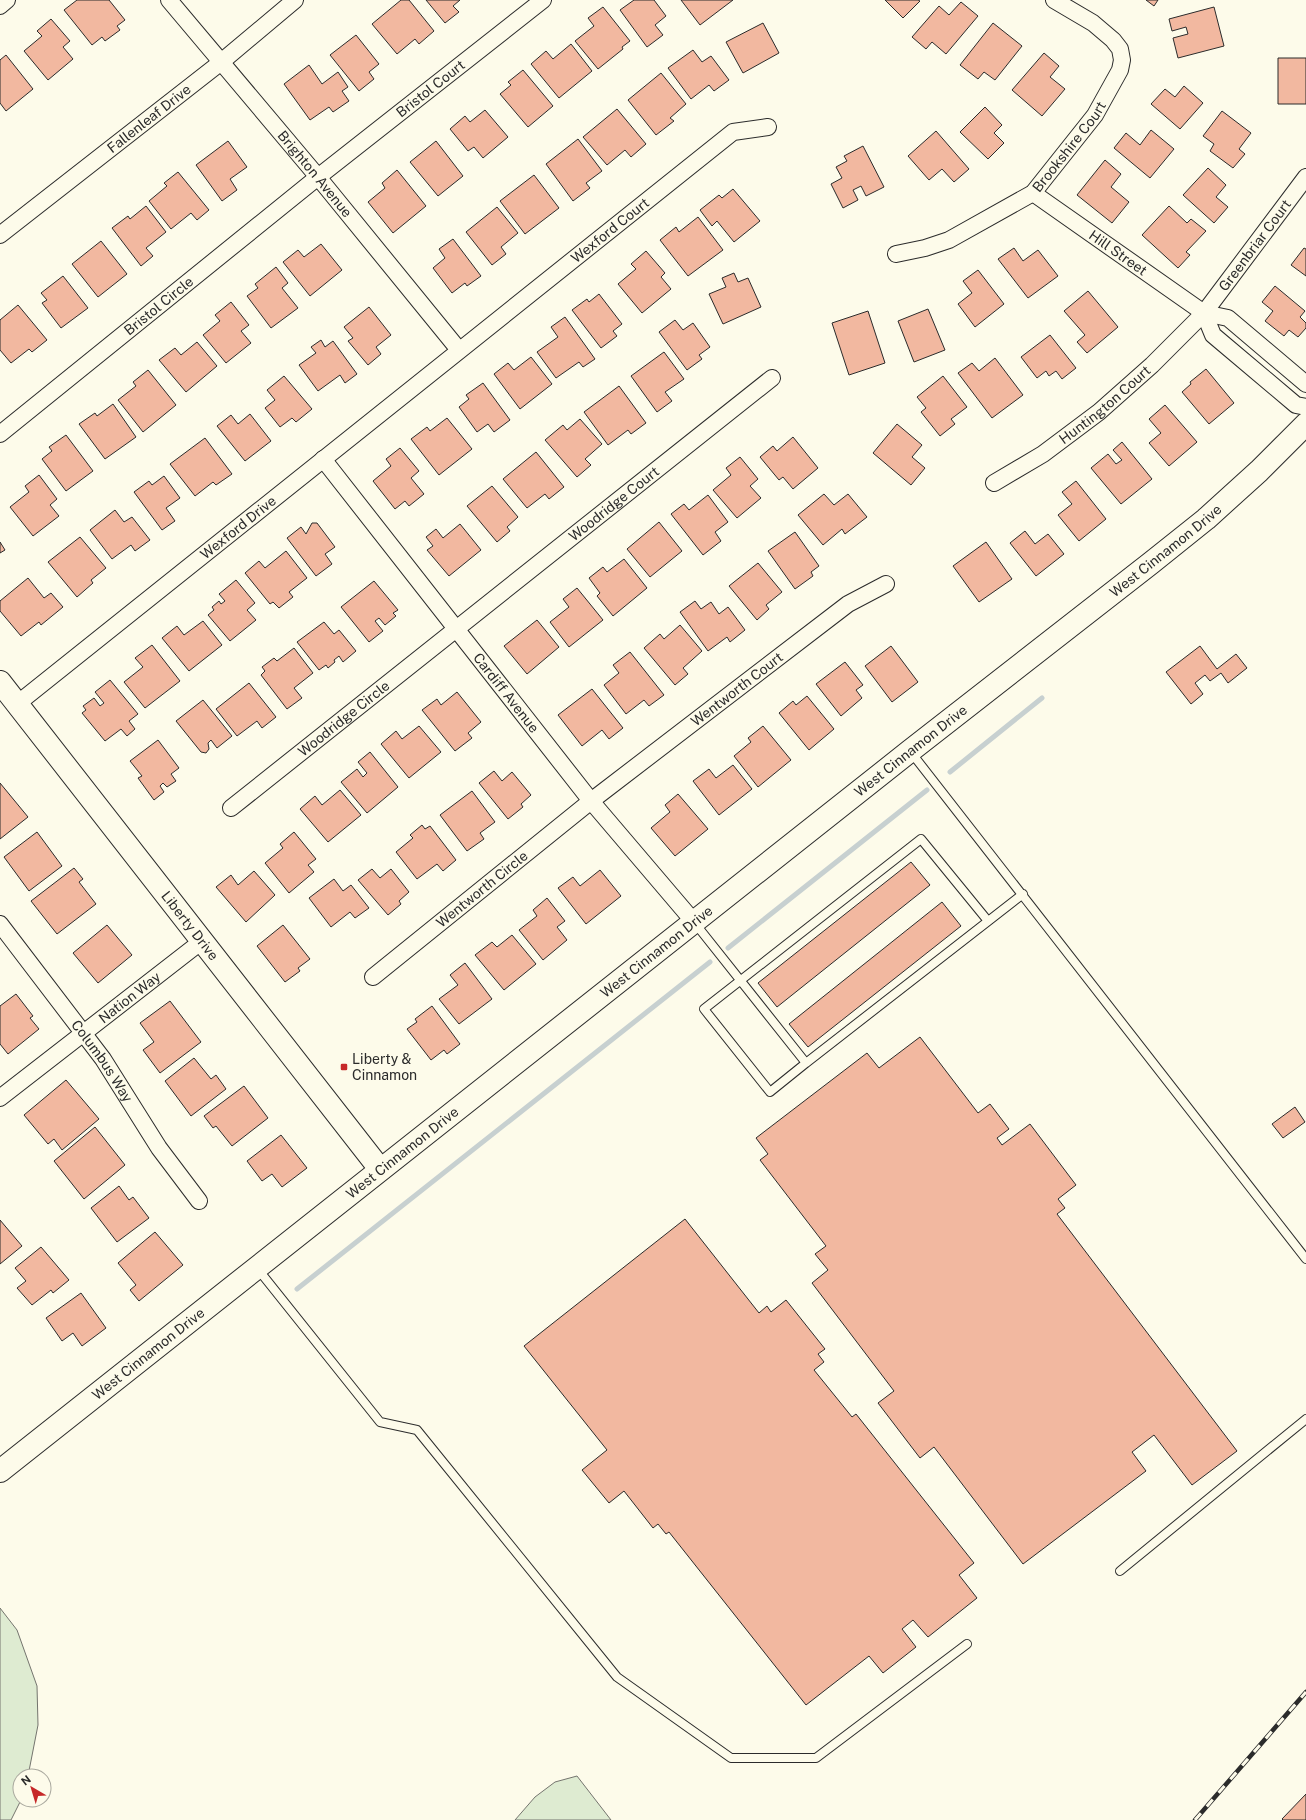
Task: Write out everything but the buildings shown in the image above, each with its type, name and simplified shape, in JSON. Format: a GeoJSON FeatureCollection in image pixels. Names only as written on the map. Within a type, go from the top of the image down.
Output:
{"type":"FeatureCollection","features":[{"type":"Feature","properties":{"kind":"main road","name":"West Cinnamon Drive"},"geometry":{"type":"LineString","coordinates":[[0,1471],[380,1169],[1200,524],[1259,471],[1306,424]]}},
{"type":"Feature","properties":{"kind":"main road","name":"Liberty Drive"},"geometry":{"type":"LineString","coordinates":[[0,682],[380,1169]]}},
{"type":"Feature","properties":{"kind":"street"},"geometry":{"type":"LineString","coordinates":[[0,6],[7,0]]}},
{"type":"Feature","properties":{"kind":"street","name":"Brighton Avenue"},"geometry":{"type":"LineString","coordinates":[[169,0],[220,63],[318,177],[459,350]]}},
{"type":"Feature","properties":{"kind":"street","name":"Fallenleaf Drive"},"geometry":{"type":"LineString","coordinates":[[0,235],[220,63],[295,0]]}},
{"type":"Feature","properties":{"kind":"street","name":"Bristol Court"},"geometry":{"type":"LineString","coordinates":[[318,177],[543,0]]}},
{"type":"Feature","properties":{"kind":"street","name":"Brookshire Court"},"geometry":{"type":"LineString","coordinates":[[896,254],[925,248],[949,240],[1033,193],[1095,115],[1120,70],[1122,60],[1120,49],[1094,23],[1054,0]]}},
{"type":"Feature","properties":{"kind":"street","name":"Wexford Court"},"geometry":{"type":"LineString","coordinates":[[459,350],[733,132],[768,127]]}},
{"type":"Feature","properties":{"kind":"street","name":"Bristol Circle"},"geometry":{"type":"LineString","coordinates":[[0,434],[318,177]]}},
{"type":"Feature","properties":{"kind":"street","name":"Greenbriar Court"},"geometry":{"type":"LineString","coordinates":[[1204,313],[1306,177]]}},
{"type":"Feature","properties":{"kind":"street","name":"Hill Street"},"geometry":{"type":"LineString","coordinates":[[1033,193],[1204,313],[1228,318],[1306,384]]}},
{"type":"Feature","properties":{"kind":"street"},"geometry":{"type":"LineString","coordinates":[[1204,313],[1213,336],[1296,405],[1306,407]]}},
{"type":"Feature","properties":{"kind":"street","name":"Huntington Court"},"geometry":{"type":"LineString","coordinates":[[994,483],[1043,454],[1099,412],[1152,365],[1204,313]]}},
{"type":"Feature","properties":{"kind":"street","name":"Wexford Drive"},"geometry":{"type":"LineString","coordinates":[[17,704],[459,350]]}},
{"type":"Feature","properties":{"kind":"street","name":"Woodridge Court"},"geometry":{"type":"LineString","coordinates":[[457,630],[772,378]]}},
{"type":"Feature","properties":{"kind":"street","name":"Cardiff Avenue"},"geometry":{"type":"LineString","coordinates":[[323,459],[591,801],[694,922]]}},
{"type":"Feature","properties":{"kind":"street","name":"Wentworth Court"},"geometry":{"type":"LineString","coordinates":[[591,801],[848,604],[886,584]]}},
{"type":"Feature","properties":{"kind":"street","name":"Woodridge Circle"},"geometry":{"type":"LineString","coordinates":[[231,808],[457,630]]}},
{"type":"Feature","properties":{"kind":"street","name":"Wentworth Circle"},"geometry":{"type":"LineString","coordinates":[[373,977],[591,801]]}},
{"type":"Feature","properties":{"kind":"street","name":"Columbus Way"},"geometry":{"type":"LineString","coordinates":[[0,924],[103,1058],[159,1148],[199,1201]]}},
{"type":"Feature","properties":{"kind":"street","name":"Nation Way"},"geometry":{"type":"LineString","coordinates":[[0,1098],[202,941]]}},
{"type":"Feature","properties":{"kind":"lane"},"geometry":{"type":"LineString","coordinates":[[910,751],[1023,894],[1306,1259]]}},
{"type":"Feature","properties":{"kind":"lane"},"geometry":{"type":"LineString","coordinates":[[988,921],[921,839],[704,1009],[770,1092],[1023,894]]}},
{"type":"Feature","properties":{"kind":"lane"},"geometry":{"type":"LineString","coordinates":[[694,922],[806,1063]]}},
{"type":"Feature","properties":{"kind":"lane"},"geometry":{"type":"LineString","coordinates":[[257,1268],[380,1422],[418,1430],[617,1677],[731,1758],[816,1758],[967,1644]]}},
{"type":"Feature","properties":{"kind":"lane"},"geometry":{"type":"LineString","coordinates":[[1120,1571],[1306,1419]]}},
{"type":"Feature","properties":{"kind":"green space"},"geometry":{"type":"Polygon","coordinates":[[[0,1608],[17,1630],[37,1686],[38,1725],[30,1768],[12,1768],[12,1808],[17,1808],[11,1820],[0,1820],[0,1608]]]}},
{"type":"Feature","properties":{"kind":"green space"},"geometry":{"type":"Polygon","coordinates":[[[577,1776],[611,1820],[515,1820],[535,1797],[555,1782],[577,1776]]]}},
{"type":"Feature","properties":{"kind":"waterway"},"geometry":{"type":"LineString","coordinates":[[950,772],[1042,698]]}},
{"type":"Feature","properties":{"kind":"waterway"},"geometry":{"type":"LineString","coordinates":[[728,948],[927,790]]}},
{"type":"Feature","properties":{"kind":"waterway"},"geometry":{"type":"LineString","coordinates":[[297,1289],[710,962]]}},
{"type":"Feature","properties":{"kind":"railway"},"geometry":{"type":"LineString","coordinates":[[1195,1820],[1306,1692]]}},
{"type":"Feature","properties":{"kind":"place","name":"Liberty & Cinnamon"},"geometry":{"type":"Point","coordinates":[344,1067]}}]}
